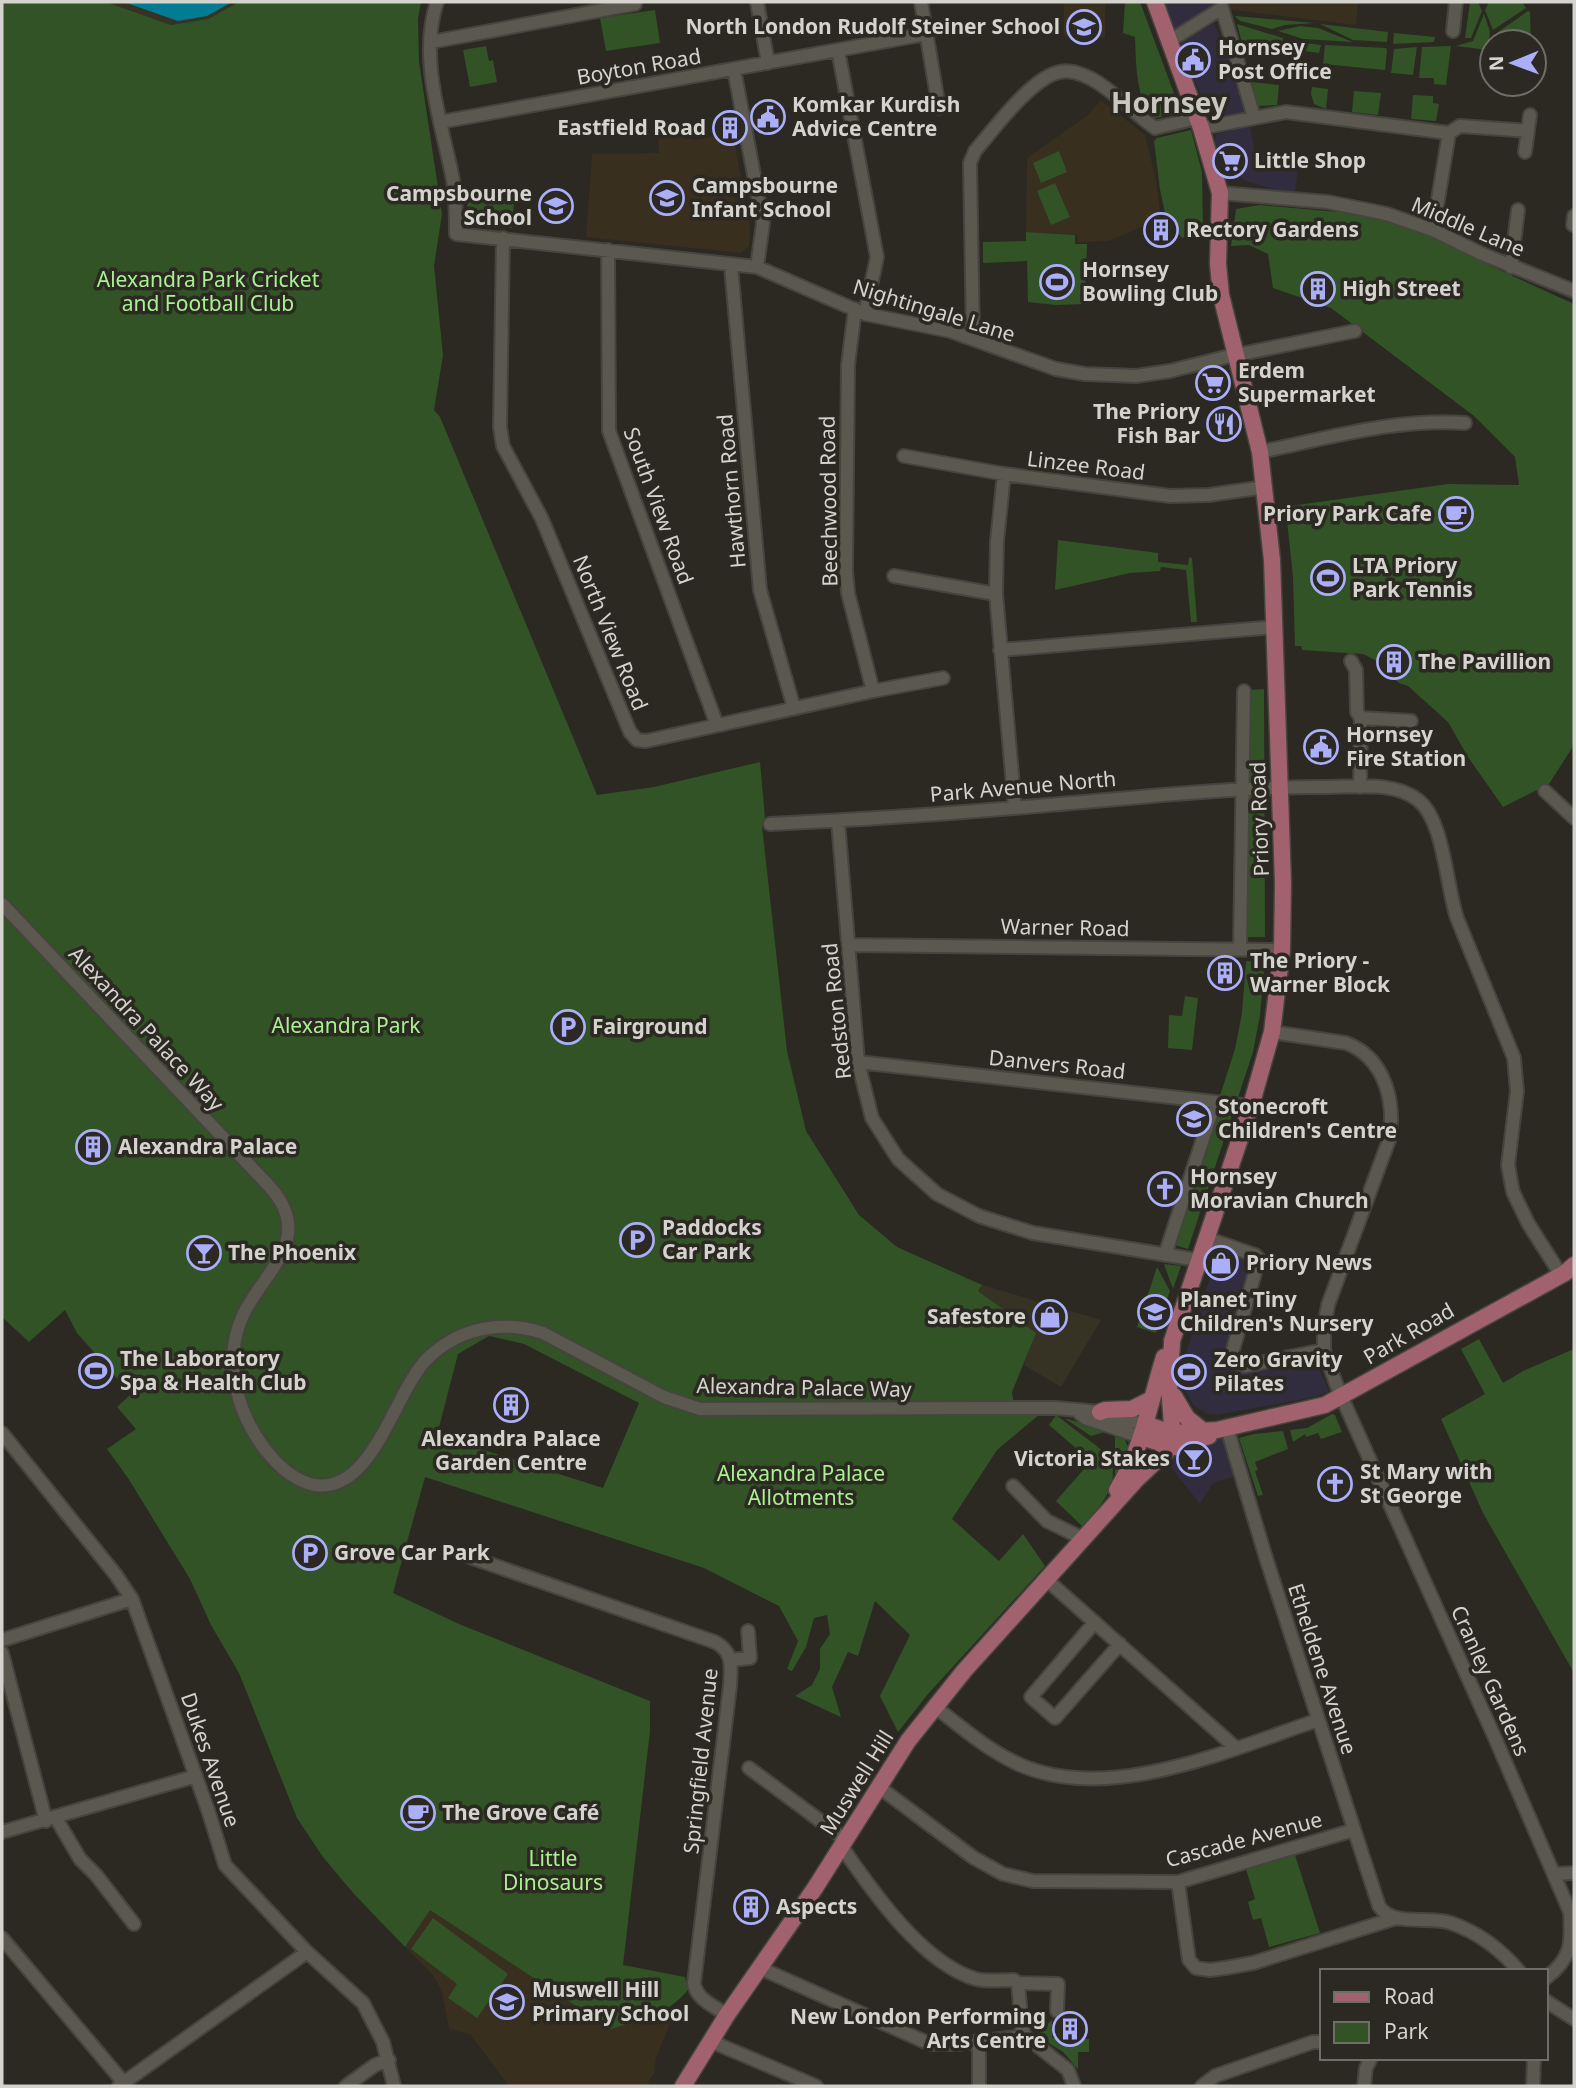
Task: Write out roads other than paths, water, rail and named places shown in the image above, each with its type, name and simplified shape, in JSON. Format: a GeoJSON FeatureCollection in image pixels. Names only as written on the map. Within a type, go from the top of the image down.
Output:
{"type":"FeatureCollection","features":[{"type":"Feature","properties":{"kind":"main road"},"geometry":{"type":"LineString","coordinates":[[1155,2],[1199,123],[1220,193]]}},
{"type":"Feature","properties":{"kind":"main road","name":"Priory Road"},"geometry":{"type":"LineString","coordinates":[[1166,1438],[1173,1412],[1169,1384],[1172,1341],[1251,1106],[1272,1032],[1282,950],[1283,883],[1272,560],[1260,452],[1221,295],[1218,264],[1220,193]]}},
{"type":"Feature","properties":{"kind":"main road","name":"Park Road"},"geometry":{"type":"LineString","coordinates":[[1143,1431],[1166,1438],[1210,1436],[1306,1410],[1342,1397],[1568,1270]]}},
{"type":"Feature","properties":{"kind":"main road","name":"Muswell Hill"},"geometry":{"type":"LineString","coordinates":[[1096,1525],[1126,1475],[1143,1431],[1164,1357],[1172,1341]]}},
{"type":"Feature","properties":{"kind":"main road"},"geometry":{"type":"LineString","coordinates":[[1169,1384],[1183,1413],[1219,1433]]}},
{"type":"Feature","properties":{"kind":"main road"},"geometry":{"type":"LineString","coordinates":[[1100,1412],[1132,1409],[1152,1399]]}},
{"type":"Feature","properties":{"kind":"main road"},"geometry":{"type":"LineString","coordinates":[[1126,1475],[1166,1438]]}},
{"type":"Feature","properties":{"kind":"main road","name":"Muswell Hill"},"geometry":{"type":"LineString","coordinates":[[683,2086],[727,2015],[844,1844],[908,1741],[934,1706],[1137,1479],[1166,1438]]}},
{"type":"Feature","properties":{"kind":"street"},"geometry":{"type":"LineString","coordinates":[[437,2],[431,42],[432,75],[440,122]]}},
{"type":"Feature","properties":{"kind":"street"},"geometry":{"type":"LineString","coordinates":[[757,2],[768,63]]}},
{"type":"Feature","properties":{"kind":"street"},"geometry":{"type":"LineString","coordinates":[[920,2],[939,108]]}},
{"type":"Feature","properties":{"kind":"street"},"geometry":{"type":"LineString","coordinates":[[1453,31],[1456,2]]}},
{"type":"Feature","properties":{"kind":"street"},"geometry":{"type":"LineString","coordinates":[[431,42],[601,6],[635,4]]}},
{"type":"Feature","properties":{"kind":"street"},"geometry":{"type":"LineString","coordinates":[[1168,42],[1222,8],[1254,117]]}},
{"type":"Feature","properties":{"kind":"street","name":"Boyton Road"},"geometry":{"type":"LineString","coordinates":[[440,122],[926,34]]}},
{"type":"Feature","properties":{"kind":"street","name":"Beechwood Road"},"geometry":{"type":"LineString","coordinates":[[838,50],[877,257],[860,312],[848,365],[846,570],[848,593],[873,691]]}},
{"type":"Feature","properties":{"kind":"street"},"geometry":{"type":"LineString","coordinates":[[734,69],[764,223],[757,267]]}},
{"type":"Feature","properties":{"kind":"street"},"geometry":{"type":"LineString","coordinates":[[973,338],[970,163],[975,151],[1037,83],[1056,72],[1079,74],[1100,84],[1154,128],[1286,112],[1449,133],[1460,126],[1528,131]]}},
{"type":"Feature","properties":{"kind":"street"},"geometry":{"type":"LineString","coordinates":[[1525,152],[1530,115]]}},
{"type":"Feature","properties":{"kind":"street","name":"Nightingale Lane"},"geometry":{"type":"LineString","coordinates":[[440,122],[456,201],[456,234],[757,267],[860,312],[950,331],[1056,369],[1085,374],[1136,376],[1170,371],[1355,331]]}},
{"type":"Feature","properties":{"kind":"street"},"geometry":{"type":"LineString","coordinates":[[1433,230],[1449,133]]}},
{"type":"Feature","properties":{"kind":"street","name":"Middle Lane"},"geometry":{"type":"LineString","coordinates":[[1220,193],[1294,198],[1360,207],[1433,230],[1511,267],[1574,291]]}},
{"type":"Feature","properties":{"kind":"street"},"geometry":{"type":"LineString","coordinates":[[1511,267],[1518,210]]}},
{"type":"Feature","properties":{"kind":"street","name":"North View Road"},"geometry":{"type":"LineString","coordinates":[[503,238],[500,427],[503,446],[542,519],[630,732],[637,740],[646,741],[943,678]]}},
{"type":"Feature","properties":{"kind":"street","name":"South View Road"},"geometry":{"type":"LineString","coordinates":[[608,250],[609,431],[717,725]]}},
{"type":"Feature","properties":{"kind":"street","name":"Hawthorn Road"},"geometry":{"type":"LineString","coordinates":[[731,266],[760,590],[794,708]]}},
{"type":"Feature","properties":{"kind":"street"},"geometry":{"type":"LineString","coordinates":[[1260,452],[1403,423],[1465,423]]}},
{"type":"Feature","properties":{"kind":"street","name":"Linzee Road"},"geometry":{"type":"LineString","coordinates":[[904,456],[1004,474],[1170,496],[1209,495],[1265,488]]}},
{"type":"Feature","properties":{"kind":"street"},"geometry":{"type":"LineString","coordinates":[[1004,474],[997,541],[996,594],[1015,808]]}},
{"type":"Feature","properties":{"kind":"street"},"geometry":{"type":"LineString","coordinates":[[894,576],[996,594]]}},
{"type":"Feature","properties":{"kind":"street"},"geometry":{"type":"LineString","coordinates":[[1000,650],[1274,626]]}},
{"type":"Feature","properties":{"kind":"street"},"geometry":{"type":"LineString","coordinates":[[1351,661],[1356,670],[1357,712],[1361,718],[1360,787]]}},
{"type":"Feature","properties":{"kind":"street","name":"Priory Road"},"geometry":{"type":"LineString","coordinates":[[1240,949],[1244,691]]}},
{"type":"Feature","properties":{"kind":"street"},"geometry":{"type":"LineString","coordinates":[[1361,718],[1411,721]]}},
{"type":"Feature","properties":{"kind":"street","name":"Park Avenue North"},"geometry":{"type":"LineString","coordinates":[[769,824],[1015,808],[1242,788],[1360,787],[1409,793],[1424,805],[1435,822],[1449,896],[1514,1058],[1517,1091],[1509,1151],[1510,1180],[1517,1202],[1545,1251],[1568,1270]]}},
{"type":"Feature","properties":{"kind":"street"},"geometry":{"type":"LineString","coordinates":[[1545,791],[1574,818]]}},
{"type":"Feature","properties":{"kind":"street","name":"Redston Road"},"geometry":{"type":"LineString","coordinates":[[838,821],[858,1062],[873,1118],[898,1160],[937,1195],[979,1216],[1033,1233],[1198,1260]]}},
{"type":"Feature","properties":{"kind":"street","name":"Alexandra Palace Way"},"geometry":{"type":"LineString","coordinates":[[2,904],[270,1187],[285,1208],[288,1239],[284,1254],[243,1315],[234,1348],[233,1365],[237,1394],[249,1427],[277,1464],[297,1479],[327,1485],[351,1476],[370,1454],[428,1357],[460,1336],[496,1325],[527,1328],[543,1334],[664,1397],[700,1409],[1030,1407],[1100,1412],[1143,1431]]}},
{"type":"Feature","properties":{"kind":"street","name":"Warner Road"},"geometry":{"type":"LineString","coordinates":[[848,945],[1282,950]]}},
{"type":"Feature","properties":{"kind":"street"},"geometry":{"type":"LineString","coordinates":[[1206,1238],[1255,1255],[1260,1263],[1232,1353],[1235,1362],[1245,1366],[1324,1350],[1328,1306],[1389,1140],[1392,1125],[1390,1098],[1378,1069],[1370,1058],[1355,1046],[1272,1032]]}},
{"type":"Feature","properties":{"kind":"street","name":"Danvers Road"},"geometry":{"type":"LineString","coordinates":[[858,1062],[1251,1106]]}},
{"type":"Feature","properties":{"kind":"street"},"geometry":{"type":"LineString","coordinates":[[1165,1255],[1215,1102]]}},
{"type":"Feature","properties":{"kind":"street","name":"Cranley Gardens"},"geometry":{"type":"LineString","coordinates":[[1324,1350],[1342,1397],[1570,1912],[1572,1942],[1559,1968],[1548,1976]]}},
{"type":"Feature","properties":{"kind":"street","name":"Alexandra Palace Way"},"geometry":{"type":"LineString","coordinates":[[1077,1411],[1086,1418],[1143,1431]]}},
{"type":"Feature","properties":{"kind":"street","name":"Dukes Avenue"},"geometry":{"type":"LineString","coordinates":[[2,1433],[116,1575],[132,1599],[225,1865],[307,1952],[363,2003],[383,2042],[394,2086]]}},
{"type":"Feature","properties":{"kind":"street","name":"Etheldene Avenue"},"geometry":{"type":"LineString","coordinates":[[1219,1433],[1379,1906],[1392,1917]]}},
{"type":"Feature","properties":{"kind":"street"},"geometry":{"type":"LineString","coordinates":[[1013,1486],[1047,1521],[1084,1539]]}},
{"type":"Feature","properties":{"kind":"street","name":"Springfield Avenue"},"geometry":{"type":"LineString","coordinates":[[464,1555],[724,1647],[731,1660],[721,1768],[694,1983],[695,1991],[700,1997],[727,2015]]}},
{"type":"Feature","properties":{"kind":"street"},"geometry":{"type":"LineString","coordinates":[[1047,1580],[1236,1748]]}},
{"type":"Feature","properties":{"kind":"street"},"geometry":{"type":"LineString","coordinates":[[2,1640],[132,1599]]}},
{"type":"Feature","properties":{"kind":"street"},"geometry":{"type":"LineString","coordinates":[[1095,1622],[1031,1697],[1055,1718],[1120,1644]]}},
{"type":"Feature","properties":{"kind":"street"},"geometry":{"type":"LineString","coordinates":[[731,1660],[750,1658],[748,1631]]}},
{"type":"Feature","properties":{"kind":"street"},"geometry":{"type":"LineString","coordinates":[[2,1653],[51,1819],[134,1924]]}},
{"type":"Feature","properties":{"kind":"street"},"geometry":{"type":"LineString","coordinates":[[934,1706],[988,1748],[1021,1765],[1058,1776],[1115,1778],[1171,1770],[1318,1720]]}},
{"type":"Feature","properties":{"kind":"street"},"geometry":{"type":"LineString","coordinates":[[749,1768],[844,1844],[879,1900],[933,1956],[956,1972],[979,1980],[1058,1984],[1057,2011]]}},
{"type":"Feature","properties":{"kind":"street"},"geometry":{"type":"LineString","coordinates":[[2,1832],[196,1776]]}},
{"type":"Feature","properties":{"kind":"street","name":"Cascade Avenue"},"geometry":{"type":"LineString","coordinates":[[878,1787],[974,1858],[1003,1874],[1033,1881],[1178,1882],[1354,1830]]}},
{"type":"Feature","properties":{"kind":"street"},"geometry":{"type":"LineString","coordinates":[[1555,1874],[1574,1873]]}},
{"type":"Feature","properties":{"kind":"street"},"geometry":{"type":"LineString","coordinates":[[1178,1882],[1189,1960],[1196,1968],[1210,1970],[1253,1963],[1392,1917],[1426,1918],[1451,1923],[1493,1946],[1517,1969]]}},
{"type":"Feature","properties":{"kind":"street"},"geometry":{"type":"LineString","coordinates":[[2,1938],[122,2085],[307,1952]]}},
{"type":"Feature","properties":{"kind":"street"},"geometry":{"type":"LineString","coordinates":[[760,1968],[920,2042],[941,2045],[1025,2036]]}},
{"type":"Feature","properties":{"kind":"street"},"geometry":{"type":"LineString","coordinates":[[1018,1983],[1025,2036],[1068,2070],[1074,2086]]}},
{"type":"Feature","properties":{"kind":"street"},"geometry":{"type":"LineString","coordinates":[[1548,2002],[1574,2020]]}},
{"type":"Feature","properties":{"kind":"street"},"geometry":{"type":"LineString","coordinates":[[710,2041],[816,2086]]}},
{"type":"Feature","properties":{"kind":"street"},"geometry":{"type":"LineString","coordinates":[[978,2042],[979,2086]]}},
{"type":"Feature","properties":{"kind":"street"},"geometry":{"type":"LineString","coordinates":[[1202,2086],[1215,2076],[1313,2042],[1320,2042]]}},
{"type":"Feature","properties":{"kind":"street"},"geometry":{"type":"LineString","coordinates":[[346,2086],[375,2065],[388,2060]]}},
{"type":"Feature","properties":{"kind":"street"},"geometry":{"type":"LineString","coordinates":[[1364,2086],[1370,2060]]}},
{"type":"Feature","properties":{"kind":"street"},"geometry":{"type":"LineString","coordinates":[[1533,2086],[1534,2060]]}},
{"type":"Feature","properties":{"kind":"water"},"geometry":{"type":"Polygon","coordinates":[[[124,2],[232,2],[207,16],[178,21],[124,2]]]}},
{"type":"Feature","properties":{"kind":"place","name":"North London Rudolf Steiner School"},"geometry":{"type":"Point","coordinates":[1084,27]}},
{"type":"Feature","properties":{"kind":"place","name":"Hornsey Post Office"},"geometry":{"type":"Point","coordinates":[1193,60]}},
{"type":"Feature","properties":{"kind":"place","name":"Komkar Kurdish Advice Centre"},"geometry":{"type":"Point","coordinates":[768,117]}},
{"type":"Feature","properties":{"kind":"place","name":"Eastfield Road"},"geometry":{"type":"Point","coordinates":[730,128]}},
{"type":"Feature","properties":{"kind":"place","name":"Little Shop"},"geometry":{"type":"Point","coordinates":[1230,161]}},
{"type":"Feature","properties":{"kind":"place","name":"Campsbourne Infant School"},"geometry":{"type":"Point","coordinates":[667,198]}},
{"type":"Feature","properties":{"kind":"place","name":"Campsbourne School"},"geometry":{"type":"Point","coordinates":[556,206]}},
{"type":"Feature","properties":{"kind":"place","name":"Rectory Gardens"},"geometry":{"type":"Point","coordinates":[1161,230]}},
{"type":"Feature","properties":{"kind":"place","name":"Hornsey Bowling Club"},"geometry":{"type":"Point","coordinates":[1057,282]}},
{"type":"Feature","properties":{"kind":"place","name":"High Street"},"geometry":{"type":"Point","coordinates":[1318,289]}},
{"type":"Feature","properties":{"kind":"place","name":"Erdem Supermarket"},"geometry":{"type":"Point","coordinates":[1213,383]}},
{"type":"Feature","properties":{"kind":"place","name":"The Priory Fish Bar"},"geometry":{"type":"Point","coordinates":[1224,424]}},
{"type":"Feature","properties":{"kind":"place","name":"Priory Park Cafe"},"geometry":{"type":"Point","coordinates":[1456,514]}},
{"type":"Feature","properties":{"kind":"place","name":"LTA Priory Park Tennis"},"geometry":{"type":"Point","coordinates":[1328,578]}},
{"type":"Feature","properties":{"kind":"place","name":"The Pavillion"},"geometry":{"type":"Point","coordinates":[1394,662]}},
{"type":"Feature","properties":{"kind":"place","name":"Hornsey Fire Station"},"geometry":{"type":"Point","coordinates":[1321,747]}},
{"type":"Feature","properties":{"kind":"place","name":"The Priory - Warner Block"},"geometry":{"type":"Point","coordinates":[1225,973]}},
{"type":"Feature","properties":{"kind":"place","name":"Fairground"},"geometry":{"type":"Point","coordinates":[568,1027]}},
{"type":"Feature","properties":{"kind":"place","name":"Stonecroft Children's Centre"},"geometry":{"type":"Point","coordinates":[1194,1119]}},
{"type":"Feature","properties":{"kind":"place","name":"Alexandra Palace"},"geometry":{"type":"Point","coordinates":[93,1147]}},
{"type":"Feature","properties":{"kind":"place","name":"Hornsey Moravian Church"},"geometry":{"type":"Point","coordinates":[1165,1189]}},
{"type":"Feature","properties":{"kind":"place","name":"Paddocks Car Park"},"geometry":{"type":"Point","coordinates":[637,1240]}},
{"type":"Feature","properties":{"kind":"place","name":"The Phoenix"},"geometry":{"type":"Point","coordinates":[204,1253]}},
{"type":"Feature","properties":{"kind":"place","name":"Priory News"},"geometry":{"type":"Point","coordinates":[1221,1263]}},
{"type":"Feature","properties":{"kind":"place","name":"Planet Tiny Children's Nursery"},"geometry":{"type":"Point","coordinates":[1155,1312]}},
{"type":"Feature","properties":{"kind":"place","name":"Safestore"},"geometry":{"type":"Point","coordinates":[1050,1317]}},
{"type":"Feature","properties":{"kind":"place","name":"The Laboratory Spa & Health Club"},"geometry":{"type":"Point","coordinates":[96,1371]}},
{"type":"Feature","properties":{"kind":"place","name":"Zero Gravity Pilates"},"geometry":{"type":"Point","coordinates":[1189,1372]}},
{"type":"Feature","properties":{"kind":"place","name":"Alexandra Palace Garden Centre"},"geometry":{"type":"Point","coordinates":[511,1405]}},
{"type":"Feature","properties":{"kind":"place","name":"Victoria Stakes"},"geometry":{"type":"Point","coordinates":[1194,1459]}},
{"type":"Feature","properties":{"kind":"place","name":"St Mary with St George"},"geometry":{"type":"Point","coordinates":[1335,1484]}},
{"type":"Feature","properties":{"kind":"place","name":"Grove Car Park"},"geometry":{"type":"Point","coordinates":[310,1553]}},
{"type":"Feature","properties":{"kind":"place","name":"The Grove Café"},"geometry":{"type":"Point","coordinates":[418,1813]}},
{"type":"Feature","properties":{"kind":"place","name":"Aspects"},"geometry":{"type":"Point","coordinates":[751,1907]}},
{"type":"Feature","properties":{"kind":"place","name":"Muswell Hill Primary School"},"geometry":{"type":"Point","coordinates":[507,2002]}},
{"type":"Feature","properties":{"kind":"place","name":"New London Performing Arts Centre"},"geometry":{"type":"Point","coordinates":[1070,2029]}},
{"type":"Feature","properties":{"kind":"district","name":"Hornsey"},"geometry":{"type":"Point","coordinates":[1169,103]}},
{"type":"Feature","properties":{"kind":"park label","name":"Alexandra Park Cricket and Football Club"},"geometry":{"type":"Point","coordinates":[208,292]}},
{"type":"Feature","properties":{"kind":"park label","name":"Alexandra Park"},"geometry":{"type":"Point","coordinates":[346,1026]}},
{"type":"Feature","properties":{"kind":"park label","name":"Alexandra Palace Allotments"},"geometry":{"type":"Point","coordinates":[801,1486]}},
{"type":"Feature","properties":{"kind":"park label","name":"Little Dinosaurs"},"geometry":{"type":"Point","coordinates":[553,1871]}}]}
